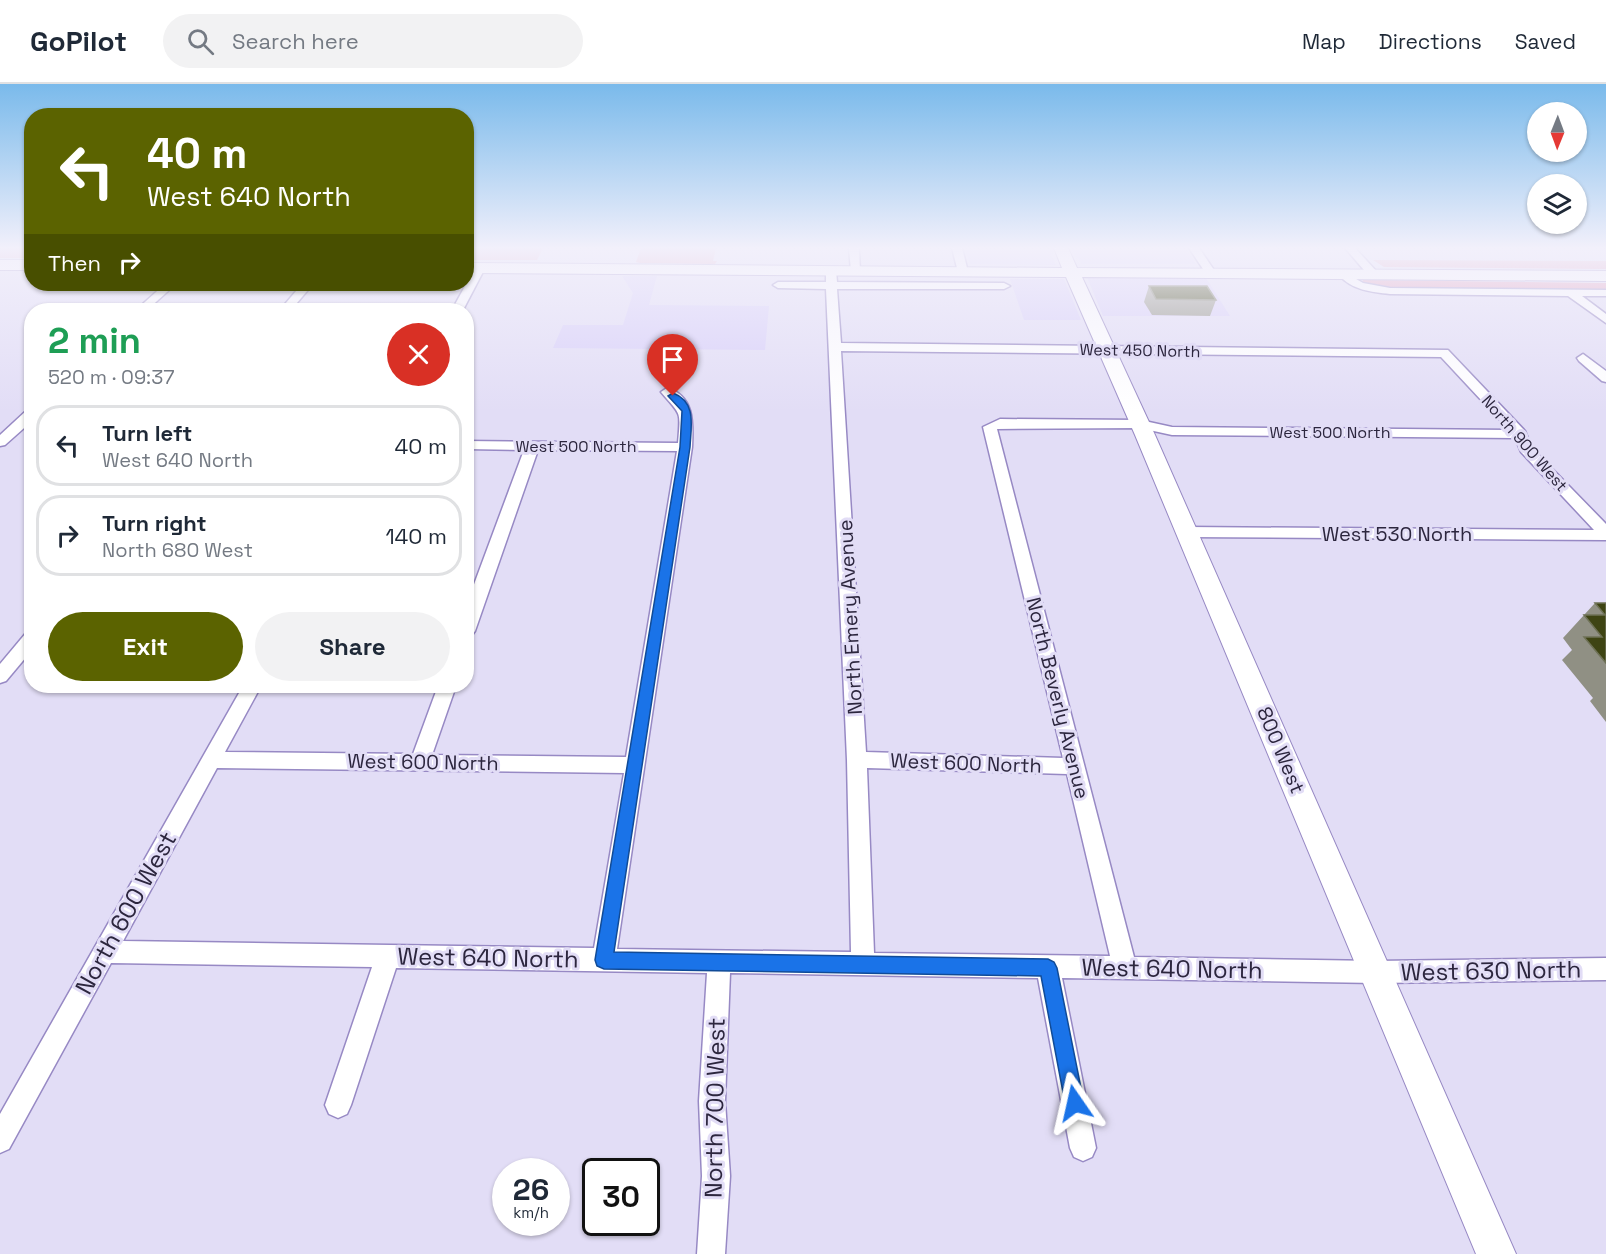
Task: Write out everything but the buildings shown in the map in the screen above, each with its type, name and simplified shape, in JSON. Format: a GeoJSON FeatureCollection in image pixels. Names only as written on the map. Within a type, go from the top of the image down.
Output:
{"type":"FeatureCollection","features":[{"type":"Feature","properties":{"kind":"main road","name":"800 West"},"geometry":{"type":"LineString","coordinates":[[1087,303],[1496,1254]]}},
{"type":"Feature","properties":{"kind":"street","name":"North Emery Avenue"},"geometry":{"type":"LineString","coordinates":[[834,303],[857,760],[863,964]]}},
{"type":"Feature","properties":{"kind":"street"},"geometry":{"type":"LineString","coordinates":[[1583,303],[1606,320]]}},
{"type":"Feature","properties":{"kind":"street","name":"West 450 North"},"geometry":{"type":"LineString","coordinates":[[837,347],[1444,353]]}},
{"type":"Feature","properties":{"kind":"street","name":"North 900 West"},"geometry":{"type":"LineString","coordinates":[[1444,353],[1520,434],[1526,449],[1606,534]]}},
{"type":"Feature","properties":{"kind":"street"},"geometry":{"type":"LineString","coordinates":[[1606,357],[1583,358],[1606,378]]}},
{"type":"Feature","properties":{"kind":"street"},"geometry":{"type":"LineString","coordinates":[[604,960],[685,447],[687,411],[682,403],[667,392]]}},
{"type":"Feature","properties":{"kind":"street"},"geometry":{"type":"LineString","coordinates":[[1,441],[24,420]]}},
{"type":"Feature","properties":{"kind":"street","name":"West 500 North"},"geometry":{"type":"LineString","coordinates":[[990,427],[1000,423],[1140,424],[1172,431],[1520,434]]}},
{"type":"Feature","properties":{"kind":"street","name":"North Beverly Avenue"},"geometry":{"type":"LineString","coordinates":[[990,427],[1125,969]]}},
{"type":"Feature","properties":{"kind":"street","name":"West 500 North"},"geometry":{"type":"LineString","coordinates":[[474,445],[685,447]]}},
{"type":"Feature","properties":{"kind":"street"},"geometry":{"type":"LineString","coordinates":[[474,609],[532,446]]}},
{"type":"Feature","properties":{"kind":"street","name":"West 530 North"},"geometry":{"type":"LineString","coordinates":[[1187,532],[1606,534]]}},
{"type":"Feature","properties":{"kind":"street"},"geometry":{"type":"LineString","coordinates":[[0,676],[24,647]]}},
{"type":"Feature","properties":{"kind":"street","name":"North 600 West"},"geometry":{"type":"LineString","coordinates":[[0,1140],[248,693]]}},
{"type":"Feature","properties":{"kind":"street"},"geometry":{"type":"LineString","coordinates":[[420,762],[445,693]]}},
{"type":"Feature","properties":{"kind":"street","name":"West 600 North"},"geometry":{"type":"LineString","coordinates":[[212,760],[634,765]]}},
{"type":"Feature","properties":{"kind":"street","name":"West 600 North"},"geometry":{"type":"LineString","coordinates":[[857,760],[1075,766]]}},
{"type":"Feature","properties":{"kind":"street","name":"West 640 North"},"geometry":{"type":"LineString","coordinates":[[104,952],[1376,972]]}},
{"type":"Feature","properties":{"kind":"street"},"geometry":{"type":"LineString","coordinates":[[338,1105],[388,956]]}},
{"type":"Feature","properties":{"kind":"street","name":"North 700 West"},"geometry":{"type":"LineString","coordinates":[[711,1254],[716,1176],[712,1101],[719,961]]}},
{"type":"Feature","properties":{"kind":"street"},"geometry":{"type":"LineString","coordinates":[[1048,968],[1083,1148]]}},
{"type":"Feature","properties":{"kind":"street","name":"West 630 North"},"geometry":{"type":"LineString","coordinates":[[1376,972],[1606,969]]}},
{"type":"Feature","properties":{"kind":"shaded area"},"geometry":{"type":"Polygon","coordinates":[[[630,303],[650,303],[649,305],[769,306],[765,350],[553,348],[563,325],[623,325],[630,303]]]}},
{"type":"Feature","properties":{"kind":"shaded area"},"geometry":{"type":"Polygon","coordinates":[[[1018,303],[1074,303],[1081,320],[1024,320],[1018,303]]]}},
{"type":"Feature","properties":{"kind":"shaded area"},"geometry":{"type":"Polygon","coordinates":[[[1098,303],[1222,303],[1230,316],[1103,316],[1098,303]]]}},
{"type":"Feature","properties":{"kind":"route"},"geometry":{"type":"LineString","coordinates":[[673,396],[682,403],[687,411],[685,447],[604,960],[1048,968],[1075,1103]]}}]}
